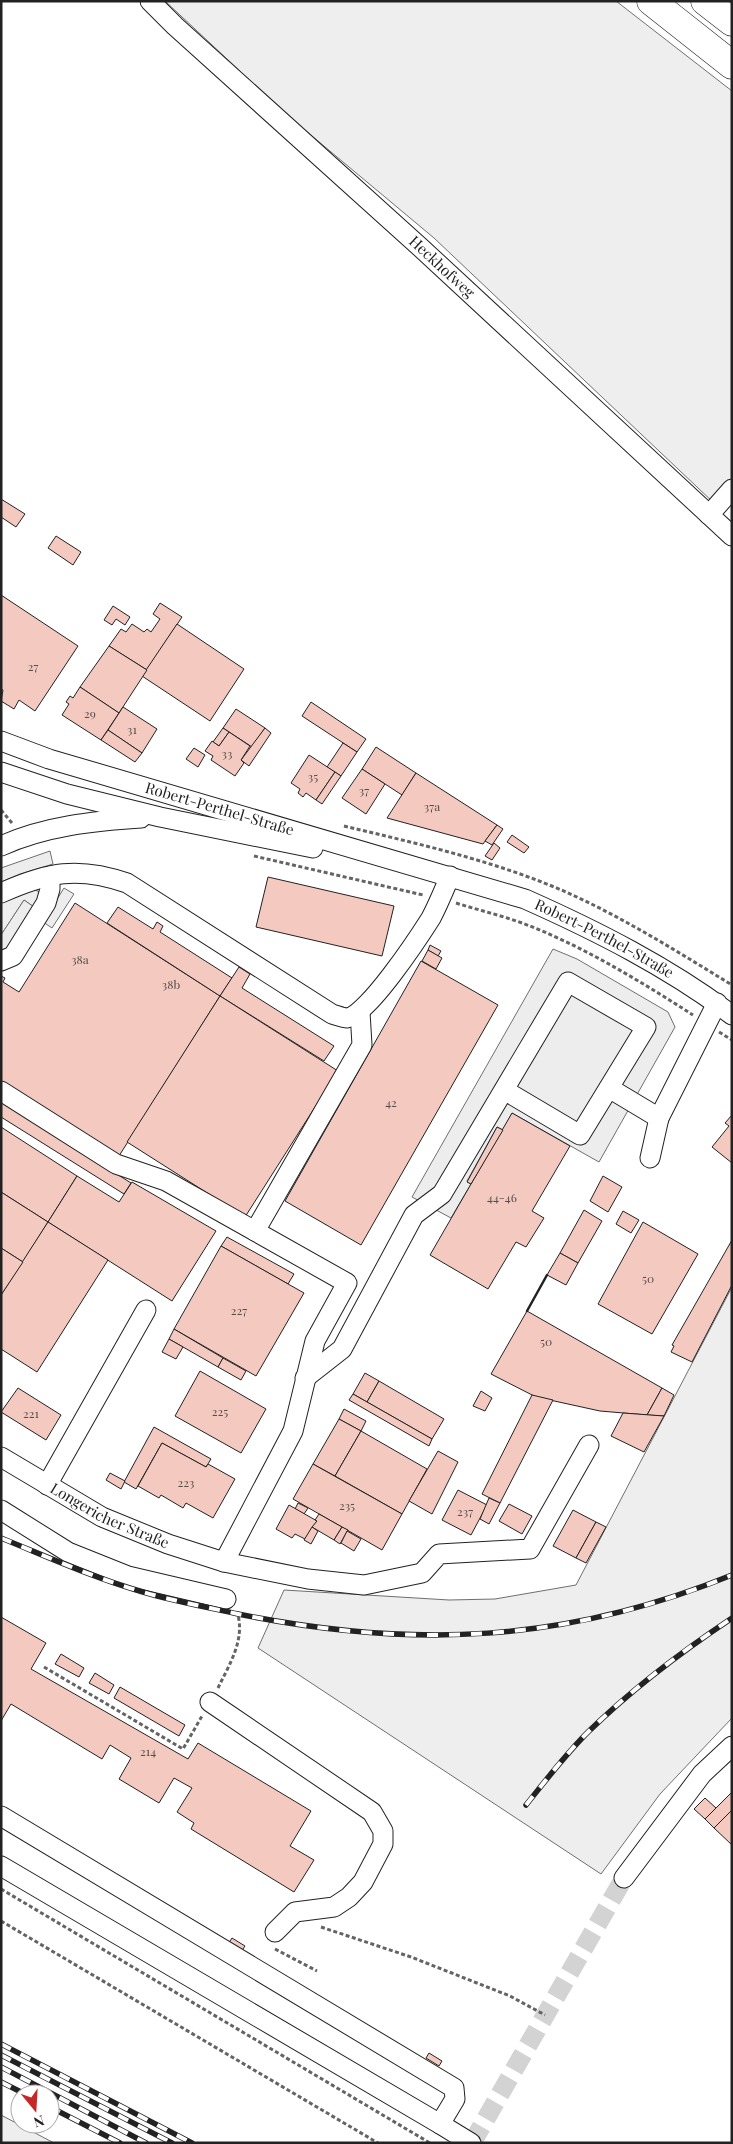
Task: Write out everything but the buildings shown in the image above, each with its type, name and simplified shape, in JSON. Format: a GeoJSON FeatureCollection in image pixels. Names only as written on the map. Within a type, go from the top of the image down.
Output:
{"type":"FeatureCollection","features":[{"type":"Feature","properties":{"kind":"highway"},"geometry":{"type":"LineString","coordinates":[[651,1],[732,65]]}},
{"type":"Feature","properties":{"kind":"highway"},"geometry":{"type":"LineString","coordinates":[[705,1],[732,22]]}},
{"type":"Feature","properties":{"kind":"street","name":"Heckhofweg"},"geometry":{"type":"LineString","coordinates":[[150,1],[732,536]]}},
{"type":"Feature","properties":{"kind":"street"},"geometry":{"type":"LineString","coordinates":[[709,515],[732,489]]}},
{"type":"Feature","properties":{"kind":"street","name":"Robert-Perthel-Straße"},"geometry":{"type":"LineString","coordinates":[[5,745],[524,899],[591,928],[651,962],[717,1003],[732,1015]]}},
{"type":"Feature","properties":{"kind":"street","name":"Robert-Perthel-Straße"},"geometry":{"type":"LineString","coordinates":[[1,772],[67,794],[160,817],[445,875]]}},
{"type":"Feature","properties":{"kind":"street"},"geometry":{"type":"LineString","coordinates":[[1,846],[20,838],[95,820],[160,817]]}},
{"type":"Feature","properties":{"kind":"street"},"geometry":{"type":"LineString","coordinates":[[1,893],[24,883],[50,876],[80,872],[102,875],[127,884],[332,1014],[347,1018],[360,1012],[419,936],[440,899],[445,875]]}},
{"type":"Feature","properties":{"kind":"street"},"geometry":{"type":"LineString","coordinates":[[1,961],[13,956],[46,903],[50,889],[50,876]]}},
{"type":"Feature","properties":{"kind":"street"},"geometry":{"type":"LineString","coordinates":[[305,1378],[342,1349],[414,1215],[442,1194],[568,982],[646,1027],[580,1135],[504,1090]]}},
{"type":"Feature","properties":{"kind":"street"},"geometry":{"type":"LineString","coordinates":[[650,1158],[659,1118],[717,1003]]}},
{"type":"Feature","properties":{"kind":"street"},"geometry":{"type":"LineString","coordinates":[[255,1231],[362,1045],[360,1012]]}},
{"type":"Feature","properties":{"kind":"street"},"geometry":{"type":"LineString","coordinates":[[609,1088],[659,1118]]}},
{"type":"Feature","properties":{"kind":"street"},"geometry":{"type":"LineString","coordinates":[[1,1091],[116,1164],[166,1180],[347,1283],[315,1341],[293,1431],[224,1562]]}},
{"type":"Feature","properties":{"kind":"street"},"geometry":{"type":"LineString","coordinates":[[47,1486],[146,1310]]}},
{"type":"Feature","properties":{"kind":"street","name":"Longericher Straße"},"geometry":{"type":"LineString","coordinates":[[1,1457],[102,1518],[168,1544],[224,1562],[308,1579],[364,1585],[422,1574],[439,1554],[530,1549],[589,1445]]}},
{"type":"Feature","properties":{"kind":"street"},"geometry":{"type":"LineString","coordinates":[[1,1510],[68,1552],[128,1576],[226,1599]]}},
{"type":"Feature","properties":{"kind":"street"},"geometry":{"type":"LineString","coordinates":[[210,1702],[372,1812],[383,1831],[383,1844],[363,1882],[349,1897],[334,1907],[295,1912],[272,1938]]}},
{"type":"Feature","properties":{"kind":"street"},"geometry":{"type":"LineString","coordinates":[[624,1878],[702,1774],[732,1746]]}},
{"type":"Feature","properties":{"kind":"street"},"geometry":{"type":"LineString","coordinates":[[1,1816],[454,2088],[454,2099],[440,2124]]}},
{"type":"Feature","properties":{"kind":"street"},"geometry":{"type":"LineString","coordinates":[[1,1866],[472,2143]]}},
{"type":"Feature","properties":{"kind":"path"},"geometry":{"type":"LineString","coordinates":[[248,854],[440,899],[522,923],[587,953],[651,988],[732,1040]]}},
{"type":"Feature","properties":{"kind":"path"},"geometry":{"type":"LineString","coordinates":[[44,1667],[183,1749],[210,1702],[238,1644],[240,1625],[238,1614],[226,1599]]}},
{"type":"Feature","properties":{"kind":"path"},"geometry":{"type":"LineString","coordinates":[[1,1890],[430,2143]]}},
{"type":"Feature","properties":{"kind":"path"},"geometry":{"type":"LineString","coordinates":[[293,1914],[345,1936],[411,1957],[510,1996],[545,2015]]}},
{"type":"Feature","properties":{"kind":"path"},"geometry":{"type":"LineString","coordinates":[[1,1921],[378,2143]]}},
{"type":"Feature","properties":{"kind":"path"},"geometry":{"type":"LineString","coordinates":[[272,1938],[317,1971]]}},
{"type":"Feature","properties":{"kind":"shaded area"},"geometry":{"type":"Polygon","coordinates":[[[165,1],[616,1],[732,91],[732,483],[716,505],[434,238],[288,116],[165,1]]]}},
{"type":"Feature","properties":{"kind":"shaded area"},"geometry":{"type":"Polygon","coordinates":[[[50,851],[53,864],[1,882],[1,868],[50,851]]]}},
{"type":"Feature","properties":{"kind":"shaded area"},"geometry":{"type":"Polygon","coordinates":[[[64,888],[74,894],[52,928],[43,922],[64,888]]]}},
{"type":"Feature","properties":{"kind":"shaded area"},"geometry":{"type":"Polygon","coordinates":[[[34,890],[38,891],[40,895],[34,907],[24,900],[1,935],[1,903],[34,890]]]}},
{"type":"Feature","properties":{"kind":"shaded area"},"geometry":{"type":"Polygon","coordinates":[[[24,900],[34,907],[3,955],[1,954],[1,935],[24,900]]]}},
{"type":"Feature","properties":{"kind":"shaded area"},"geometry":{"type":"Polygon","coordinates":[[[553,949],[577,959],[668,1012],[675,1027],[599,1162],[512,1113],[503,1130],[497,1127],[467,1181],[471,1184],[451,1218],[412,1197],[553,949]]]}},
{"type":"Feature","properties":{"kind":"shaded area"},"geometry":{"type":"Polygon","coordinates":[[[732,1287],[732,1718],[660,1794],[601,1874],[258,1648],[284,1590],[449,1600],[495,1599],[576,1585],[732,1287]]]}},
{"type":"Feature","properties":{"kind":"shaded area"},"geometry":{"type":"Polygon","coordinates":[[[1,2115],[10,2120],[10,2134],[37,2134],[54,2143],[1,2143],[1,2115]]]}},
{"type":"Feature","properties":{"kind":"tunnel"},"geometry":{"type":"LineString","coordinates":[[472,2143],[624,1878]]}},
{"type":"Feature","properties":{"kind":"railway"},"geometry":{"type":"LineString","coordinates":[[1,1538],[89,1574],[155,1595],[238,1614],[303,1625],[366,1632],[427,1635],[488,1633],[548,1626],[609,1615],[670,1598],[732,1575]]}},
{"type":"Feature","properties":{"kind":"railway"},"geometry":{"type":"LineString","coordinates":[[526,1805],[571,1750],[605,1716],[657,1672],[732,1618]]}},
{"type":"Feature","properties":{"kind":"railway"},"geometry":{"type":"LineString","coordinates":[[1,2044],[192,2143]]}},
{"type":"Feature","properties":{"kind":"railway"},"geometry":{"type":"LineString","coordinates":[[1,2055],[172,2143]]}},
{"type":"Feature","properties":{"kind":"railway"},"geometry":{"type":"LineString","coordinates":[[1,2067],[146,2143]]}},
{"type":"Feature","properties":{"kind":"railway"},"geometry":{"type":"LineString","coordinates":[[1,2082],[10,2086]]}},
{"type":"Feature","properties":{"kind":"railway"},"geometry":{"type":"LineString","coordinates":[[60,2112],[120,2143]]}},
{"type":"Feature","properties":{"kind":"wall"},"geometry":{"type":"LineString","coordinates":[[527,1311],[547,1275]]}}]}
